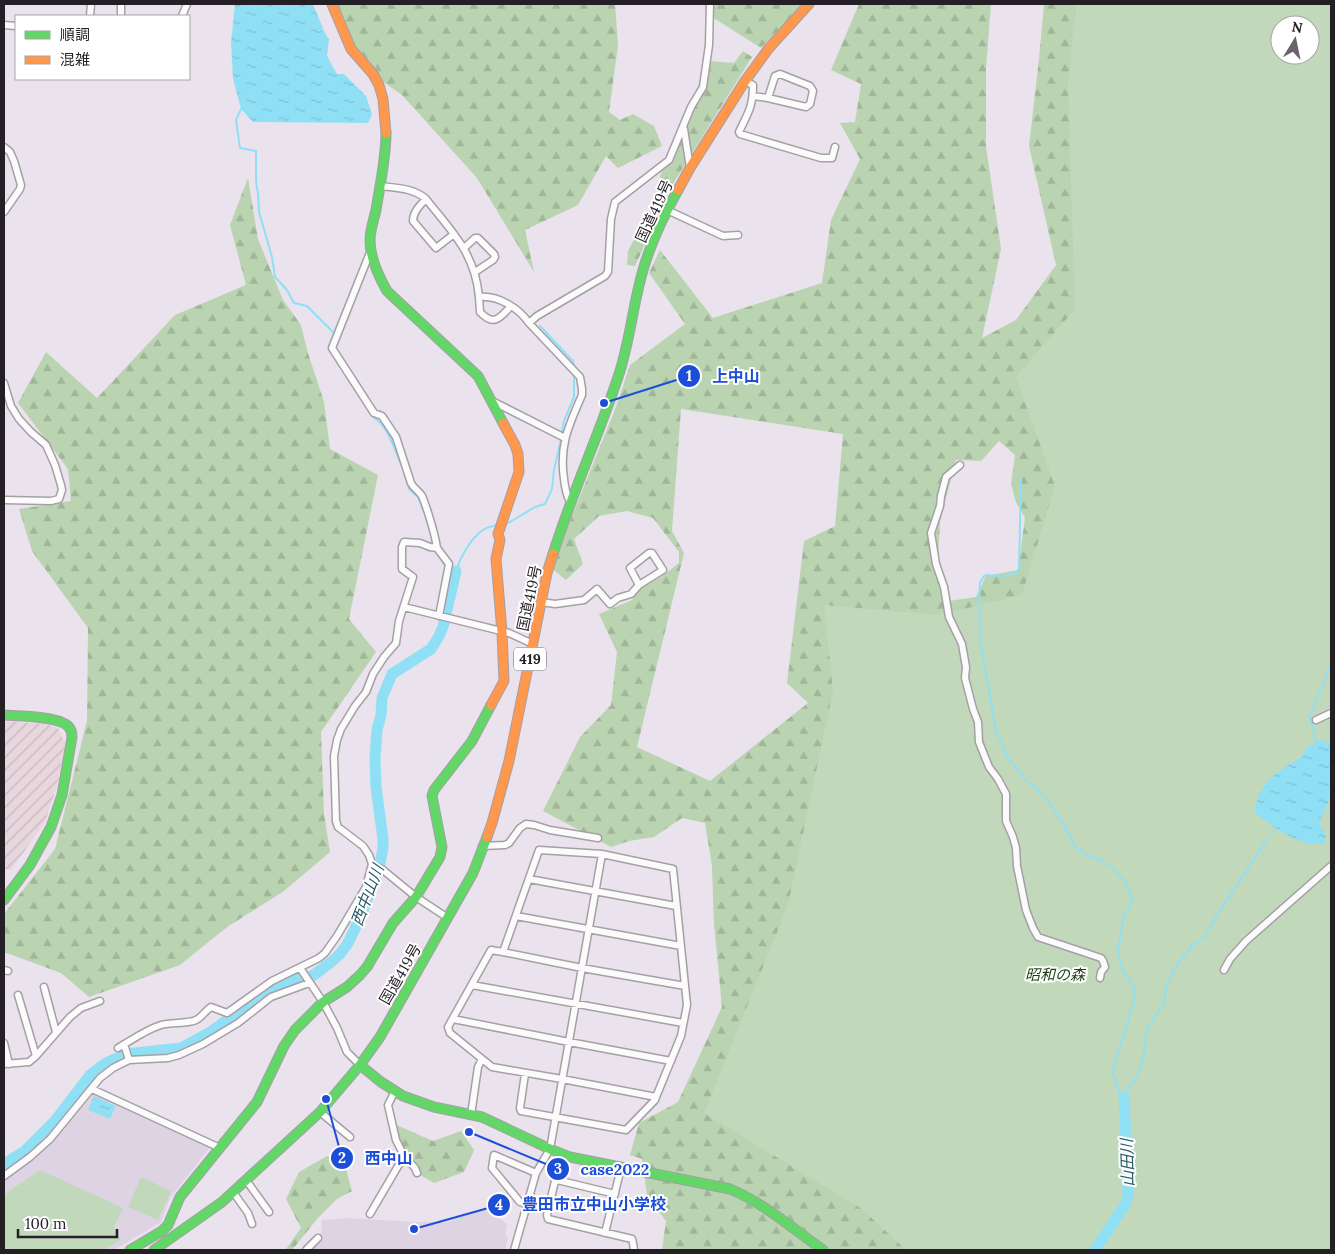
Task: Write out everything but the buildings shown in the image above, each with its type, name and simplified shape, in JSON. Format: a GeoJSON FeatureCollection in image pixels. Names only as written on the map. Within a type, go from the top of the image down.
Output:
{"type":"FeatureCollection","features":[{"type":"Feature","properties":{"kind":"main road"},"geometry":{"type":"LineString","coordinates":[[130,1250],[165,1228],[180,1197],[257,1102],[284,1046],[295,1030],[323,1002],[347,987],[360,975],[367,967],[393,923],[416,897],[440,857],[442,847],[432,796],[434,790],[472,741],[504,681],[496,559],[500,540],[498,534],[518,479],[520,466],[515,445],[478,376],[387,291],[380,279],[371,250],[370,239],[380,186],[386,127],[379,85],[373,74],[351,49],[332,4]]}},
{"type":"Feature","properties":{"kind":"main road","name":"国道419号"},"geometry":{"type":"LineString","coordinates":[[154,1250],[222,1202],[320,1112],[360,1065],[380,1037],[473,872],[492,822],[509,761],[547,573],[570,502],[606,415],[616,385],[643,269],[662,219],[690,168],[768,48],[809,4]]}},
{"type":"Feature","properties":{"kind":"main road"},"geometry":{"type":"LineString","coordinates":[[4,715],[61,721],[69,727],[73,737],[61,801],[50,831],[18,882],[4,900]]}},
{"type":"Feature","properties":{"kind":"main road"},"geometry":{"type":"LineString","coordinates":[[360,1065],[381,1082],[403,1096],[434,1107],[482,1117],[570,1157],[717,1186],[742,1194],[823,1250]]}},
{"type":"Feature","properties":{"kind":"street"},"geometry":{"type":"LineString","coordinates":[[529,323],[537,316],[608,272],[611,219],[615,202],[669,160],[691,107],[703,87],[708,46],[710,4]]}},
{"type":"Feature","properties":{"kind":"street"},"geometry":{"type":"LineString","coordinates":[[753,96],[806,106],[810,104],[814,91],[810,86],[780,74],[775,76],[768,98]]}},
{"type":"Feature","properties":{"kind":"street"},"geometry":{"type":"LineString","coordinates":[[745,82],[753,85],[753,96],[752,106],[739,132],[740,134],[821,158],[832,158],[834,147]]}},
{"type":"Feature","properties":{"kind":"street"},"geometry":{"type":"LineString","coordinates":[[684,127],[690,168]]}},
{"type":"Feature","properties":{"kind":"street"},"geometry":{"type":"LineString","coordinates":[[4,147],[10,152],[14,161],[20,189],[4,212]]}},
{"type":"Feature","properties":{"kind":"street"},"geometry":{"type":"LineString","coordinates":[[380,186],[410,190],[420,194],[454,234],[464,248],[475,272],[480,312],[490,320],[496,320],[511,306]]}},
{"type":"Feature","properties":{"kind":"street"},"geometry":{"type":"LineString","coordinates":[[426,199],[418,207],[413,218],[414,221],[436,248],[454,234]]}},
{"type":"Feature","properties":{"kind":"street"},"geometry":{"type":"LineString","coordinates":[[668,210],[723,236],[738,235]]}},
{"type":"Feature","properties":{"kind":"street"},"geometry":{"type":"LineString","coordinates":[[464,248],[475,238],[478,238],[494,254],[493,260],[475,272]]}},
{"type":"Feature","properties":{"kind":"street"},"geometry":{"type":"LineString","coordinates":[[371,250],[332,348],[374,413],[382,416],[396,437],[414,488],[421,494],[436,538],[437,548],[449,564],[440,617]]}},
{"type":"Feature","properties":{"kind":"street"},"geometry":{"type":"LineString","coordinates":[[479,297],[504,302],[524,314],[529,323],[580,377],[582,395],[565,438],[562,454],[566,495],[570,502]]}},
{"type":"Feature","properties":{"kind":"street"},"geometry":{"type":"LineString","coordinates":[[4,383],[11,406],[19,420],[46,445],[55,465],[62,490],[59,499],[51,501],[4,500]]}},
{"type":"Feature","properties":{"kind":"street"},"geometry":{"type":"LineString","coordinates":[[491,400],[565,438]]}},
{"type":"Feature","properties":{"kind":"street"},"geometry":{"type":"LineString","coordinates":[[960,465],[946,477],[940,506],[931,532],[936,564],[944,587],[949,617],[962,644],[966,667],[965,678],[978,722],[979,742],[989,767],[1006,794],[1006,821],[1016,848],[1017,866],[1026,910],[1033,928],[1038,937],[1101,958],[1105,967],[1101,972],[1100,978]]}},
{"type":"Feature","properties":{"kind":"street"},"geometry":{"type":"LineString","coordinates":[[437,548],[420,543],[404,542],[402,547],[402,569],[413,577],[400,621],[396,643],[373,674],[366,692],[354,706],[341,729],[334,756],[336,821],[338,827],[363,846],[373,864],[416,897],[448,918]]}},
{"type":"Feature","properties":{"kind":"street"},"geometry":{"type":"LineString","coordinates":[[541,602],[554,604],[584,600],[597,589],[610,604],[618,598],[631,594],[639,586],[663,570],[652,553],[649,553],[630,568],[639,586]]}},
{"type":"Feature","properties":{"kind":"street"},"geometry":{"type":"LineString","coordinates":[[404,608],[509,633],[533,644]]}},
{"type":"Feature","properties":{"kind":"street"},"geometry":{"type":"LineString","coordinates":[[1316,720],[1331,713]]}},
{"type":"Feature","properties":{"kind":"street"},"geometry":{"type":"LineString","coordinates":[[482,846],[505,846],[520,828],[526,824],[598,838]]}},
{"type":"Feature","properties":{"kind":"street"},"geometry":{"type":"LineString","coordinates":[[503,952],[539,850],[602,854],[672,869],[687,1005],[681,1036],[656,1097],[626,1130],[521,1111],[525,1074]]}},
{"type":"Feature","properties":{"kind":"street"},"geometry":{"type":"LineString","coordinates":[[514,1250],[536,1173],[550,1149],[602,854]]}},
{"type":"Feature","properties":{"kind":"street"},"geometry":{"type":"LineString","coordinates":[[128,1059],[122,1046],[142,1033],[160,1025],[198,1020],[204,1011],[211,1007],[226,1013],[272,981],[319,958],[337,936],[366,888],[373,864]]}},
{"type":"Feature","properties":{"kind":"street"},"geometry":{"type":"LineString","coordinates":[[1224,970],[1230,959],[1246,941],[1331,866]]}},
{"type":"Feature","properties":{"kind":"street"},"geometry":{"type":"LineString","coordinates":[[529,879],[676,906]]}},
{"type":"Feature","properties":{"kind":"street"},"geometry":{"type":"LineString","coordinates":[[516,916],[681,946]]}},
{"type":"Feature","properties":{"kind":"street"},"geometry":{"type":"LineString","coordinates":[[656,1097],[492,1068],[450,1032],[448,1027],[491,950],[685,986]]}},
{"type":"Feature","properties":{"kind":"street"},"geometry":{"type":"LineString","coordinates":[[300,968],[323,1002],[347,1052],[360,1065]]}},
{"type":"Feature","properties":{"kind":"street"},"geometry":{"type":"LineString","coordinates":[[4,1176],[50,1139],[100,1078],[113,1068],[128,1059],[168,1058],[179,1055],[203,1044],[238,1022],[271,997],[308,981]]}},
{"type":"Feature","properties":{"kind":"street"},"geometry":{"type":"LineString","coordinates":[[472,985],[683,1024]]}},
{"type":"Feature","properties":{"kind":"street"},"geometry":{"type":"LineString","coordinates":[[44,987],[56,1032]]}},
{"type":"Feature","properties":{"kind":"street"},"geometry":{"type":"LineString","coordinates":[[18,995],[36,1056]]}},
{"type":"Feature","properties":{"kind":"street"},"geometry":{"type":"LineString","coordinates":[[4,1043],[6,1064],[28,1062],[36,1056],[56,1032],[81,1008],[100,1001]]}},
{"type":"Feature","properties":{"kind":"street"},"geometry":{"type":"LineString","coordinates":[[453,1019],[671,1061]]}},
{"type":"Feature","properties":{"kind":"street"},"geometry":{"type":"LineString","coordinates":[[471,1115],[478,1068],[482,1059]]}},
{"type":"Feature","properties":{"kind":"street"},"geometry":{"type":"LineString","coordinates":[[92,1089],[220,1148]]}},
{"type":"Feature","properties":{"kind":"street"},"geometry":{"type":"LineString","coordinates":[[395,1091],[388,1105],[396,1140],[404,1156],[417,1173]]}},
{"type":"Feature","properties":{"kind":"street"},"geometry":{"type":"LineString","coordinates":[[320,1112],[350,1137]]}},
{"type":"Feature","properties":{"kind":"street"},"geometry":{"type":"LineString","coordinates":[[527,1203],[520,1202],[492,1168],[494,1154],[536,1173]]}},
{"type":"Feature","properties":{"kind":"street"},"geometry":{"type":"LineString","coordinates":[[370,1214],[404,1156]]}},
{"type":"Feature","properties":{"kind":"street"},"geometry":{"type":"LineString","coordinates":[[605,1233],[621,1168]]}},
{"type":"Feature","properties":{"kind":"street"},"geometry":{"type":"LineString","coordinates":[[246,1180],[269,1212]]}},
{"type":"Feature","properties":{"kind":"street"},"geometry":{"type":"LineString","coordinates":[[614,1194],[557,1180],[546,1215],[548,1219],[632,1239],[634,1250]]}},
{"type":"Feature","properties":{"kind":"street"},"geometry":{"type":"LineString","coordinates":[[233,1192],[248,1213],[252,1224]]}},
{"type":"Feature","properties":{"kind":"street"},"geometry":{"type":"LineString","coordinates":[[306,1250],[318,1238]]}},
{"type":"Feature","properties":{"kind":"shaded area"},"geometry":{"type":"Polygon","coordinates":[[[4,721],[44,724],[58,728],[65,743],[57,786],[45,822],[11,870],[4,869],[4,721]]]}},
{"type":"Feature","properties":{"kind":"shaded area"},"geometry":{"type":"Polygon","coordinates":[[[93,1092],[212,1145],[170,1198],[161,1222],[114,1250],[4,1250],[4,1179],[33,1159],[52,1141],[70,1117],[93,1092]]]}},
{"type":"Feature","properties":{"kind":"shaded area"},"geometry":{"type":"Polygon","coordinates":[[[486,1209],[507,1224],[505,1235],[508,1239],[505,1250],[311,1250],[321,1242],[322,1220],[347,1218],[447,1222],[486,1209]]]}},
{"type":"Feature","properties":{"kind":"green space"},"geometry":{"type":"Polygon","coordinates":[[[335,4],[615,4],[618,45],[609,112],[620,120],[633,114],[654,126],[662,146],[618,168],[606,156],[578,205],[525,230],[534,272],[477,178],[402,95],[382,81],[353,47],[335,4]]]}},
{"type":"Feature","properties":{"kind":"green space"},"geometry":{"type":"Polygon","coordinates":[[[710,4],[803,4],[761,48],[712,17],[710,4]]]}},
{"type":"Feature","properties":{"kind":"green space","name":"昭和の森"},"geometry":{"type":"Polygon","coordinates":[[[859,4],[991,4],[986,69],[986,146],[1001,249],[982,338],[1016,320],[1056,265],[1029,146],[1044,4],[1331,4],[1331,1250],[662,1250],[666,1221],[647,1195],[642,1159],[630,1155],[639,1123],[678,1102],[722,1007],[714,924],[712,866],[705,823],[682,818],[654,837],[629,841],[611,847],[543,811],[580,737],[611,705],[617,652],[599,614],[632,600],[637,591],[661,577],[679,563],[679,552],[653,518],[627,511],[599,516],[574,539],[583,564],[566,580],[551,568],[616,407],[630,365],[685,324],[649,273],[660,250],[713,318],[822,283],[831,220],[860,159],[840,123],[855,122],[861,84],[831,70],[859,4]],[[681,409],[672,531],[684,553],[637,747],[710,781],[808,703],[787,683],[804,541],[835,526],[843,434],[681,409]],[[999,441],[981,461],[956,460],[940,521],[938,561],[949,601],[976,597],[986,576],[1018,570],[1025,518],[1016,502],[1011,484],[1015,455],[999,441]]]}},
{"type":"Feature","properties":{"kind":"green space","name":"昭和の森"},"geometry":{"type":"Polygon","coordinates":[[[1076,4],[1331,4],[1331,1250],[906,1250],[862,1209],[704,1113],[788,905],[833,691],[824,605],[938,615],[1022,595],[1055,486],[1016,377],[1075,309],[1068,85],[1076,4]]]}},
{"type":"Feature","properties":{"kind":"green space"},"geometry":{"type":"Polygon","coordinates":[[[743,51],[752,57],[671,187],[635,266],[627,265],[628,251],[662,187],[660,176],[709,61],[734,63],[743,51]]]}},
{"type":"Feature","properties":{"kind":"green space"},"geometry":{"type":"Polygon","coordinates":[[[248,178],[258,239],[283,300],[301,325],[324,402],[330,449],[378,475],[349,619],[376,652],[321,732],[324,814],[330,852],[284,891],[227,927],[180,965],[89,997],[61,973],[4,952],[4,914],[55,849],[87,721],[88,628],[32,551],[19,509],[71,501],[68,469],[18,403],[46,352],[97,398],[175,315],[246,285],[230,225],[248,178]]]}},
{"type":"Feature","properties":{"kind":"green space"},"geometry":{"type":"Polygon","coordinates":[[[392,1123],[433,1141],[461,1131],[474,1150],[464,1172],[434,1183],[413,1171],[404,1149],[389,1126],[392,1123]]]}},
{"type":"Feature","properties":{"kind":"green space"},"geometry":{"type":"Polygon","coordinates":[[[327,1156],[343,1158],[352,1191],[337,1199],[318,1218],[292,1250],[286,1249],[301,1228],[286,1199],[299,1172],[327,1156]]]}},
{"type":"Feature","properties":{"kind":"green space"},"geometry":{"type":"Polygon","coordinates":[[[40,1170],[123,1208],[114,1227],[121,1240],[104,1250],[4,1250],[4,1197],[8,1192],[40,1170]]]}},
{"type":"Feature","properties":{"kind":"green space"},"geometry":{"type":"Polygon","coordinates":[[[141,1177],[171,1191],[158,1220],[128,1207],[141,1177]]]}},
{"type":"Feature","properties":{"kind":"water"},"geometry":{"type":"Polygon","coordinates":[[[235,4],[313,4],[329,40],[327,56],[337,74],[344,74],[366,96],[372,114],[368,123],[253,122],[241,109],[233,79],[231,43],[235,4]]]}},
{"type":"Feature","properties":{"kind":"water"},"geometry":{"type":"Polygon","coordinates":[[[1317,740],[1331,742],[1331,785],[1328,804],[1319,823],[1326,835],[1324,843],[1315,844],[1306,843],[1287,835],[1254,812],[1259,794],[1266,783],[1276,773],[1301,757],[1308,746],[1313,746],[1317,740]]]}},
{"type":"Feature","properties":{"kind":"water"},"geometry":{"type":"Polygon","coordinates":[[[94,1096],[116,1106],[110,1119],[88,1110],[94,1096]]]}},
{"type":"Feature","properties":{"kind":"waterway"},"geometry":{"type":"LineString","coordinates":[[241,109],[236,120],[240,148],[256,151],[256,182],[259,212],[272,257],[275,277],[287,290],[294,303],[307,306],[334,333],[329,349],[373,417],[379,421],[387,433],[402,466]]}},
{"type":"Feature","properties":{"kind":"waterway"},"geometry":{"type":"LineString","coordinates":[[540,326],[573,361],[574,367]]}},
{"type":"Feature","properties":{"kind":"waterway"},"geometry":{"type":"LineString","coordinates":[[561,434],[574,397],[574,374]]}},
{"type":"Feature","properties":{"kind":"waterway"},"geometry":{"type":"LineString","coordinates":[[505,523],[535,507],[545,504],[552,489],[561,439]]}},
{"type":"Feature","properties":{"kind":"waterway"},"geometry":{"type":"LineString","coordinates":[[406,478],[409,489],[418,497],[428,522]]}},
{"type":"Feature","properties":{"kind":"waterway"},"geometry":{"type":"LineString","coordinates":[[1021,479],[1019,569],[1008,575],[984,576],[980,583],[980,639],[996,731],[1007,756],[1024,778],[1045,797],[1079,850],[1111,867],[1127,883],[1130,892],[1132,901],[1124,915],[1118,950],[1124,972],[1134,987],[1135,992],[1113,1073],[1120,1094],[1124,1097]]}},
{"type":"Feature","properties":{"kind":"waterway"},"geometry":{"type":"LineString","coordinates":[[450,569],[456,571],[465,550],[479,533],[498,525]]}},
{"type":"Feature","properties":{"kind":"waterway"},"geometry":{"type":"LineString","coordinates":[[435,550],[446,567]]}},
{"type":"Feature","properties":{"kind":"waterway","name":"西中山川"},"geometry":{"type":"LineString","coordinates":[[4,1164],[25,1151],[54,1122],[90,1075],[106,1063],[126,1054],[181,1048],[212,1031],[253,1001],[286,982],[301,976],[311,977],[340,954],[348,943],[361,916],[380,864],[383,848],[376,787],[375,758],[382,698],[392,674],[431,649],[438,638],[443,627],[456,571]]}},
{"type":"Feature","properties":{"kind":"waterway"},"geometry":{"type":"LineString","coordinates":[[1316,742],[1310,716],[1331,664]]}},
{"type":"Feature","properties":{"kind":"waterway"},"geometry":{"type":"LineString","coordinates":[[1272,833],[1276,829]]}},
{"type":"Feature","properties":{"kind":"waterway"},"geometry":{"type":"LineString","coordinates":[[1124,1097],[1140,1070],[1147,1031],[1163,1004],[1166,985],[1173,976],[1172,972],[1193,945],[1205,937],[1215,918],[1268,838]]}},
{"type":"Feature","properties":{"kind":"waterway","name":"山田川"},"geometry":{"type":"LineString","coordinates":[[1095,1250],[1126,1203],[1128,1194],[1124,1097]]}},
{"type":"Feature","properties":{"kind":"traffic: fast"},"geometry":{"type":"LineString","coordinates":[[386,133],[382,172],[370,236],[373,260],[378,273],[387,291],[478,376],[503,423]]}},
{"type":"Feature","properties":{"kind":"traffic: fast"},"geometry":{"type":"LineString","coordinates":[[553,554],[619,374],[646,260],[658,229],[678,190]]}},
{"type":"Feature","properties":{"kind":"traffic: fast"},"geometry":{"type":"LineString","coordinates":[[130,1250],[162,1231],[168,1225],[180,1197],[257,1102],[284,1046],[295,1030],[323,1002],[347,987],[360,975],[367,967],[393,923],[416,897],[440,857],[442,847],[432,796],[434,790],[472,741],[491,705]]}},
{"type":"Feature","properties":{"kind":"traffic: fast"},"geometry":{"type":"LineString","coordinates":[[4,715],[56,720],[68,726],[72,737],[62,795],[51,827],[30,865],[4,900]]}},
{"type":"Feature","properties":{"kind":"traffic: fast"},"geometry":{"type":"LineString","coordinates":[[154,1250],[222,1202],[320,1112],[360,1065],[380,1037],[473,873],[487,837]]}},
{"type":"Feature","properties":{"kind":"traffic: fast"},"geometry":{"type":"LineString","coordinates":[[360,1065],[381,1082],[403,1096],[434,1107],[482,1117],[570,1157],[730,1189],[755,1201],[823,1250]]}},
{"type":"Feature","properties":{"kind":"traffic: slow"},"geometry":{"type":"LineString","coordinates":[[332,4],[351,49],[373,74],[379,85],[383,99],[386,133]]}},
{"type":"Feature","properties":{"kind":"traffic: slow"},"geometry":{"type":"LineString","coordinates":[[678,190],[745,81],[769,48],[809,4]]}},
{"type":"Feature","properties":{"kind":"traffic: slow"},"geometry":{"type":"LineString","coordinates":[[491,705],[504,681],[496,559],[500,540],[498,534],[519,472],[518,454],[503,423]]}},
{"type":"Feature","properties":{"kind":"traffic: slow"},"geometry":{"type":"LineString","coordinates":[[487,837],[509,761],[547,573],[553,554]]}},
{"type":"Feature","properties":{"kind":"place","name":"上中山"},"geometry":{"type":"Point","coordinates":[604,403]}},
{"type":"Feature","properties":{"kind":"place","name":"西中山"},"geometry":{"type":"Point","coordinates":[326,1099]}},
{"type":"Feature","properties":{"kind":"place","name":"case2022"},"geometry":{"type":"Point","coordinates":[469,1132]}},
{"type":"Feature","properties":{"kind":"place","name":"豊田市立中山小学校"},"geometry":{"type":"Point","coordinates":[414,1229]}}]}
